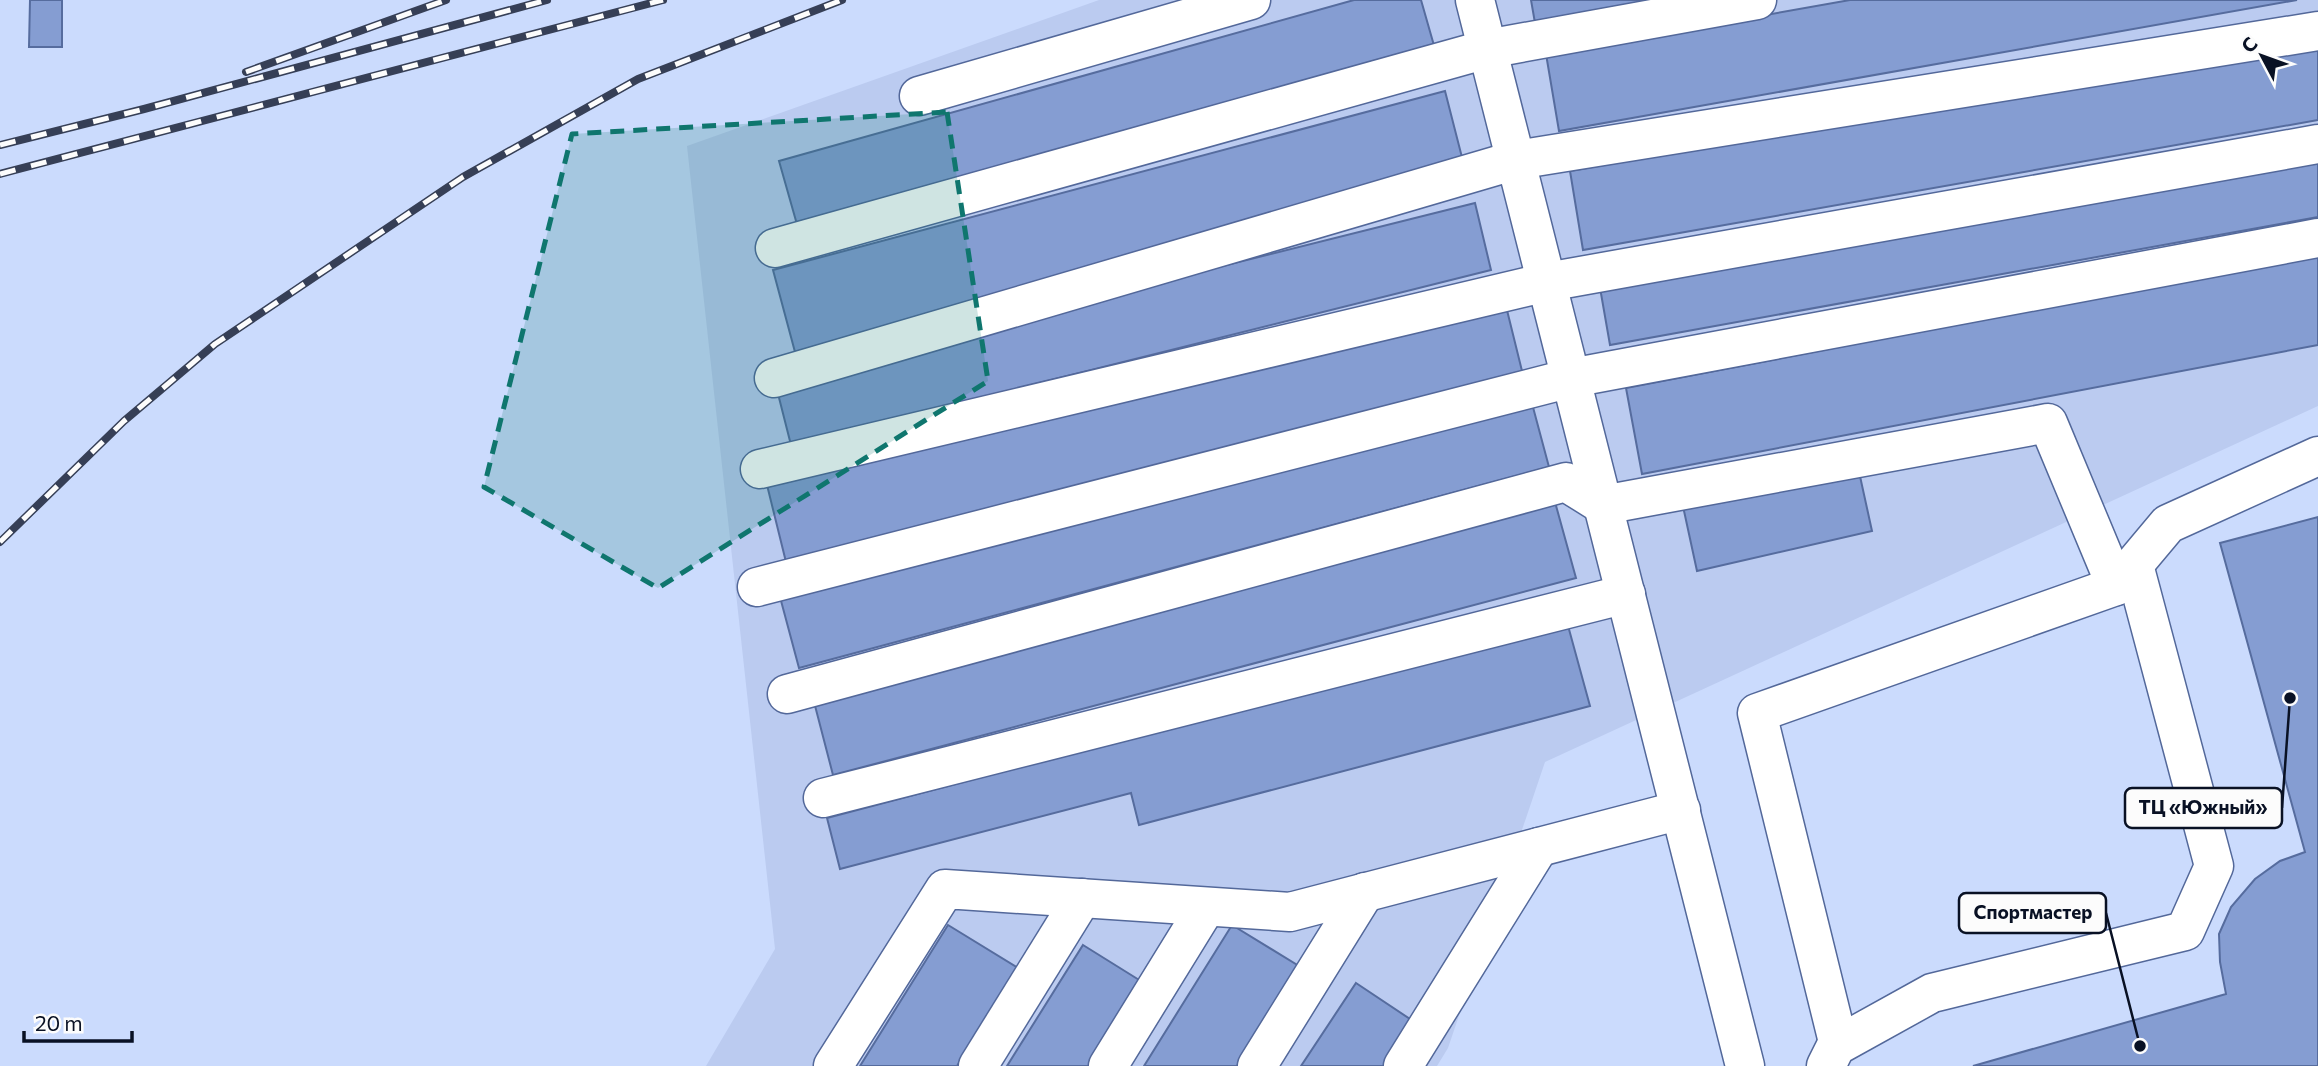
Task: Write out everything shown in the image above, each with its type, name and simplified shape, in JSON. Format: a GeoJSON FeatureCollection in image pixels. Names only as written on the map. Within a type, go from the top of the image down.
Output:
{"type":"FeatureCollection","features":[{"type":"Feature","properties":{"kind":"street"},"geometry":{"type":"LineString","coordinates":[[919,96],[1251,0]]}},
{"type":"Feature","properties":{"kind":"street"},"geometry":{"type":"LineString","coordinates":[[1475,0],[1745,1066]]}},
{"type":"Feature","properties":{"kind":"street"},"geometry":{"type":"LineString","coordinates":[[775,248],[1487,49],[1758,0]]}},
{"type":"Feature","properties":{"kind":"street"},"geometry":{"type":"LineString","coordinates":[[774,378],[1516,160],[2318,31]]}},
{"type":"Feature","properties":{"kind":"street"},"geometry":{"type":"LineString","coordinates":[[760,469],[1547,282],[2318,144]]}},
{"type":"Feature","properties":{"kind":"street"},"geometry":{"type":"LineString","coordinates":[[757,587],[1571,378],[2318,238]]}},
{"type":"Feature","properties":{"kind":"street"},"geometry":{"type":"LineString","coordinates":[[787,694],[1566,482],[1603,505],[2048,423],[2125,576],[2214,866],[2185,931],[1932,993],[1840,1044],[1832,1054]]}},
{"type":"Feature","properties":{"kind":"street"},"geometry":{"type":"LineString","coordinates":[[1832,1054],[1757,713],[2125,576],[2168,524],[2318,456]]}},
{"type":"Feature","properties":{"kind":"street"},"geometry":{"type":"LineString","coordinates":[[823,798],[1626,594]]}},
{"type":"Feature","properties":{"kind":"street"},"geometry":{"type":"LineString","coordinates":[[833,1066],[945,889],[1290,912],[1681,810]]}},
{"type":"Feature","properties":{"kind":"street"},"geometry":{"type":"LineString","coordinates":[[1403,1066],[1539,847]]}},
{"type":"Feature","properties":{"kind":"street"},"geometry":{"type":"LineString","coordinates":[[1258,1066],[1365,892]]}},
{"type":"Feature","properties":{"kind":"street"},"geometry":{"type":"LineString","coordinates":[[978,1066],[1082,898]]}},
{"type":"Feature","properties":{"kind":"street"},"geometry":{"type":"LineString","coordinates":[[1108,1066],[1206,907]]}},
{"type":"Feature","properties":{"kind":"highlighted area"},"geometry":{"type":"Polygon","coordinates":[[[947,112],[988,381],[658,588],[484,487],[572,134],[947,112]]]}},
{"type":"Feature","properties":{"kind":"shaded area"},"geometry":{"type":"Polygon","coordinates":[[[1099,0],[2318,0],[2318,406],[1545,762],[1448,1048],[1437,1066],[706,1066],[775,949],[687,146],[1099,0]]]}},
{"type":"Feature","properties":{"kind":"building"},"geometry":{"type":"Polygon","coordinates":[[[30,0],[62,0],[62,47],[29,47],[30,0]]]}},
{"type":"Feature","properties":{"kind":"building"},"geometry":{"type":"Polygon","coordinates":[[[1354,0],[1421,0],[1437,56],[800,235],[779,161],[1354,0]]]}},
{"type":"Feature","properties":{"kind":"building"},"geometry":{"type":"Polygon","coordinates":[[[1531,0],[1658,0],[1535,23],[1531,0]]]}},
{"type":"Feature","properties":{"kind":"building"},"geometry":{"type":"Polygon","coordinates":[[[1850,0],[2297,0],[1559,131],[1546,54],[1850,0]]]}},
{"type":"Feature","properties":{"kind":"building"},"geometry":{"type":"Polygon","coordinates":[[[2318,39],[2318,120],[1583,250],[1570,171],[2318,39]]]}},
{"type":"Feature","properties":{"kind":"building"},"geometry":{"type":"Polygon","coordinates":[[[1445,91],[1466,173],[795,352],[773,270],[1445,91]]]}},
{"type":"Feature","properties":{"kind":"building"},"geometry":{"type":"Polygon","coordinates":[[[2318,152],[2318,217],[1610,345],[1599,282],[2318,152]]]}},
{"type":"Feature","properties":{"kind":"building"},"geometry":{"type":"Polygon","coordinates":[[[1475,203],[1491,270],[791,445],[774,378],[1475,203]]]}},
{"type":"Feature","properties":{"kind":"building"},"geometry":{"type":"Polygon","coordinates":[[[2318,255],[2318,345],[1642,474],[1626,388],[2318,255]]]}},
{"type":"Feature","properties":{"kind":"building"},"geometry":{"type":"Polygon","coordinates":[[[1504,298],[1523,375],[786,562],[767,485],[1504,298]]]}},
{"type":"Feature","properties":{"kind":"building"},"geometry":{"type":"Polygon","coordinates":[[[1530,396],[1549,467],[799,668],[780,597],[1530,396]]]}},
{"type":"Feature","properties":{"kind":"building"},"geometry":{"type":"Polygon","coordinates":[[[1856,458],[1872,531],[1697,571],[1681,497],[1856,458]]]}},
{"type":"Feature","properties":{"kind":"building"},"geometry":{"type":"Polygon","coordinates":[[[1555,502],[1576,578],[833,775],[813,698],[1555,502]]]}},
{"type":"Feature","properties":{"kind":"building"},"geometry":{"type":"Polygon","coordinates":[[[2318,517],[2318,1066],[1973,1066],[2226,994],[2220,962],[2219,934],[2231,907],[2255,879],[2280,861],[2305,852],[2220,543],[2318,517]]]}},
{"type":"Feature","properties":{"kind":"building"},"geometry":{"type":"Polygon","coordinates":[[[1567,622],[1590,706],[1139,825],[1131,793],[840,869],[827,818],[1567,622]]]}},
{"type":"Feature","properties":{"kind":"building"},"geometry":{"type":"Polygon","coordinates":[[[948,925],[1018,968],[957,1066],[860,1066],[948,925]]]}},
{"type":"Feature","properties":{"kind":"building"},"geometry":{"type":"Polygon","coordinates":[[[1232,925],[1299,966],[1237,1066],[1144,1066],[1232,925]]]}},
{"type":"Feature","properties":{"kind":"building"},"geometry":{"type":"Polygon","coordinates":[[[1083,945],[1152,988],[1104,1066],[1007,1066],[1083,945]]]}},
{"type":"Feature","properties":{"kind":"building"},"geometry":{"type":"Polygon","coordinates":[[[1356,983],[1425,1029],[1400,1066],[1301,1066],[1356,983]]]}},
{"type":"Feature","properties":{"kind":"railway"},"geometry":{"type":"LineString","coordinates":[[246,72],[446,0]]}},
{"type":"Feature","properties":{"kind":"railway"},"geometry":{"type":"LineString","coordinates":[[0,145],[547,0]]}},
{"type":"Feature","properties":{"kind":"railway"},"geometry":{"type":"LineString","coordinates":[[0,174],[663,0]]}},
{"type":"Feature","properties":{"kind":"railway"},"geometry":{"type":"LineString","coordinates":[[0,542],[124,421],[215,344],[463,177],[638,79],[842,0]]}},
{"type":"Feature","properties":{"kind":"place","name":"ТЦ «Южный»"},"geometry":{"type":"Point","coordinates":[2290,698]}},
{"type":"Feature","properties":{"kind":"place","name":"Спортмастер"},"geometry":{"type":"Point","coordinates":[2140,1046]}}]}
